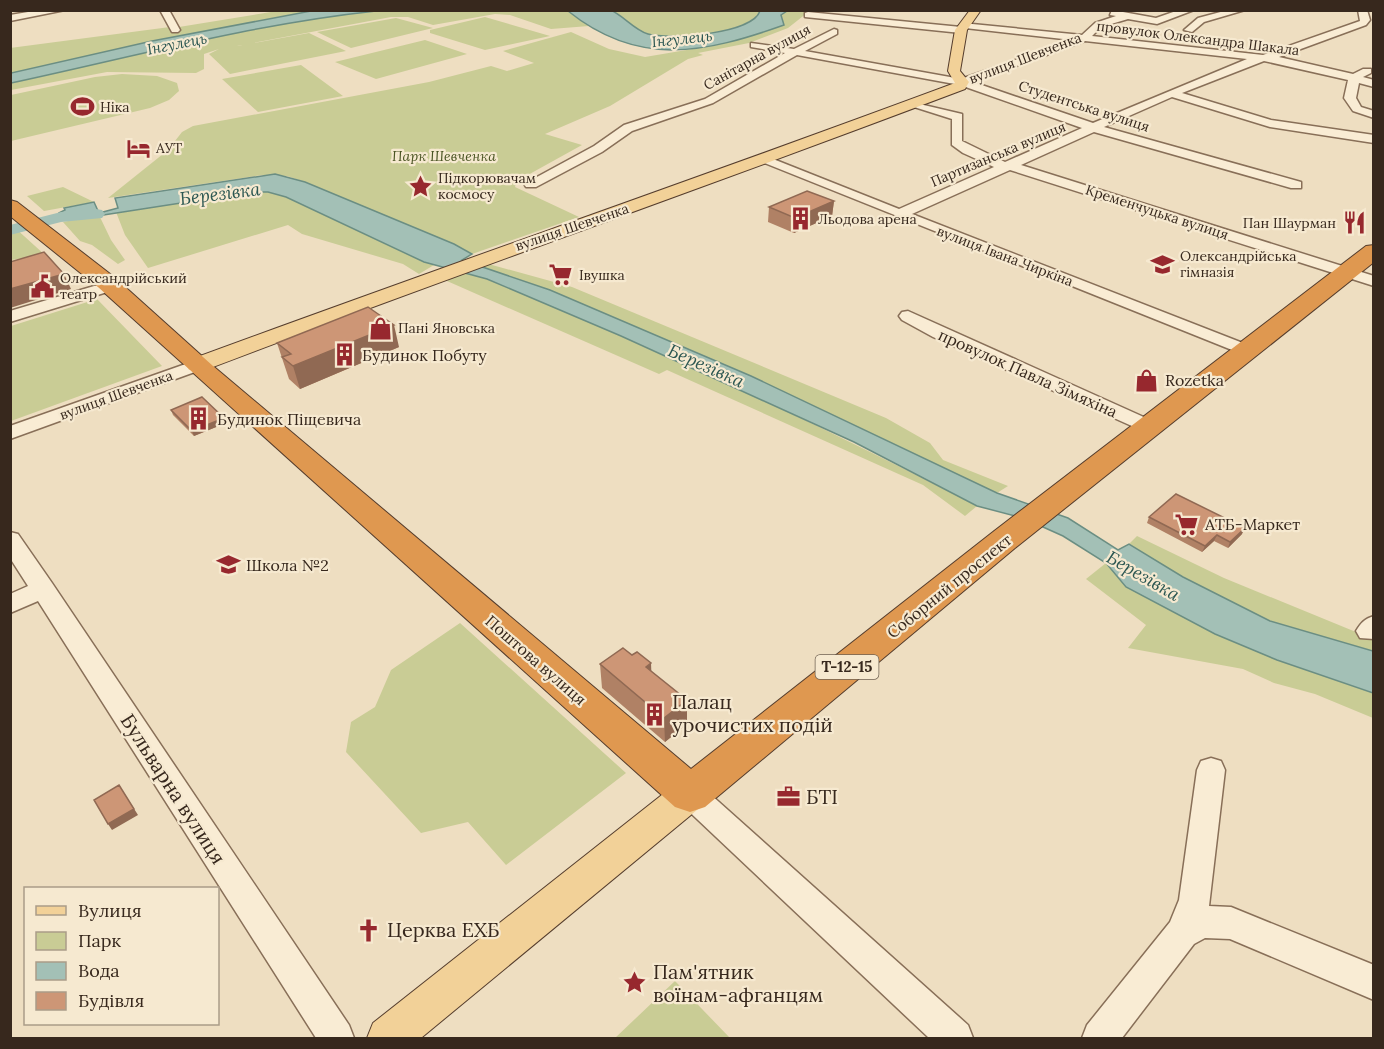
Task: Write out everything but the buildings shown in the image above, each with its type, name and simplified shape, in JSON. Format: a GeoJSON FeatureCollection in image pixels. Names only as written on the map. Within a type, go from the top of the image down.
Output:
{"type":"FeatureCollection","features":[{"type":"Feature","properties":{"kind":"highway","name":"Поштова вулиця"},"geometry":{"type":"LineString","coordinates":[[17,210],[111,286],[197,365],[690,794]]}},
{"type":"Feature","properties":{"kind":"highway","name":"Соборний проспект"},"geometry":{"type":"LineString","coordinates":[[690,794],[1004,540],[1374,251]]}},
{"type":"Feature","properties":{"kind":"main road"},"geometry":{"type":"LineString","coordinates":[[962,82],[954,70],[963,27],[971,11]]}},
{"type":"Feature","properties":{"kind":"main road","name":"вулиця Шевченка"},"geometry":{"type":"LineString","coordinates":[[197,365],[469,263],[915,104],[960,86],[962,82]]}},
{"type":"Feature","properties":{"kind":"main road","name":"Соборний проспект"},"geometry":{"type":"LineString","coordinates":[[388,1038],[690,794]]}},
{"type":"Feature","properties":{"kind":"street"},"geometry":{"type":"LineString","coordinates":[[10,18],[61,10]]}},
{"type":"Feature","properties":{"kind":"street"},"geometry":{"type":"LineString","coordinates":[[164,10],[175,30]]}},
{"type":"Feature","properties":{"kind":"street"},"geometry":{"type":"LineString","coordinates":[[1103,10],[1157,21],[1190,10],[1218,17]]}},
{"type":"Feature","properties":{"kind":"street"},"geometry":{"type":"LineString","coordinates":[[1189,30],[1201,20],[1241,10]]}},
{"type":"Feature","properties":{"kind":"street","name":"Партизанська вулиця"},"geometry":{"type":"LineString","coordinates":[[899,214],[1007,165],[1019,163],[1172,93],[1259,58],[1274,55],[1363,23],[1365,20],[1362,10]]}},
{"type":"Feature","properties":{"kind":"street"},"geometry":{"type":"LineString","coordinates":[[1368,10],[1374,11]]}},
{"type":"Feature","properties":{"kind":"street","name":"провулок Олександра Шакала"},"geometry":{"type":"LineString","coordinates":[[808,15],[1084,38],[1259,58],[1305,65],[1374,84]]}},
{"type":"Feature","properties":{"kind":"street","name":"вулиця Шевченка"},"geometry":{"type":"LineString","coordinates":[[962,82],[1010,67],[1084,38],[1098,25],[1127,16]]}},
{"type":"Feature","properties":{"kind":"street","name":"Санітарна вулиця"},"geometry":{"type":"LineString","coordinates":[[531,184],[598,149],[628,128],[710,101],[834,32]]}},
{"type":"Feature","properties":{"kind":"street","name":"Студентська вулиця"},"geometry":{"type":"LineString","coordinates":[[755,45],[962,82],[1094,128],[1296,185]]}},
{"type":"Feature","properties":{"kind":"street"},"geometry":{"type":"LineString","coordinates":[[1374,68],[1354,78],[1350,98],[1357,109],[1374,115]]}},
{"type":"Feature","properties":{"kind":"street"},"geometry":{"type":"LineString","coordinates":[[1172,93],[1270,123],[1374,138]]}},
{"type":"Feature","properties":{"kind":"street","name":"Кременчуцька вулиця"},"geometry":{"type":"LineString","coordinates":[[915,104],[958,117],[956,142],[967,150],[1007,165],[1374,281]]}},
{"type":"Feature","properties":{"kind":"street","name":"вулиця Івана Чиркіна"},"geometry":{"type":"LineString","coordinates":[[763,160],[1247,351]]}},
{"type":"Feature","properties":{"kind":"street"},"geometry":{"type":"LineString","coordinates":[[10,317],[111,286]]}},
{"type":"Feature","properties":{"kind":"street","name":"провулок Павла Зімяхіна"},"geometry":{"type":"LineString","coordinates":[[908,316],[939,333],[1150,427]]}},
{"type":"Feature","properties":{"kind":"street","name":"вулиця Шевченка"},"geometry":{"type":"LineString","coordinates":[[10,433],[197,365]]}},
{"type":"Feature","properties":{"kind":"street","name":"Бульварна вулиця"},"geometry":{"type":"LineString","coordinates":[[10,539],[336,1038]]}},
{"type":"Feature","properties":{"kind":"street"},"geometry":{"type":"LineString","coordinates":[[10,604],[43,590]]}},
{"type":"Feature","properties":{"kind":"street"},"geometry":{"type":"LineString","coordinates":[[1100,1038],[1182,933],[1195,900],[1211,770]]}},
{"type":"Feature","properties":{"kind":"street","name":"Поштова вулиця"},"geometry":{"type":"LineString","coordinates":[[690,794],[955,1038]]}},
{"type":"Feature","properties":{"kind":"street"},"geometry":{"type":"LineString","coordinates":[[1182,933],[1198,922],[1213,919],[1231,923],[1346,969],[1374,983]]}},
{"type":"Feature","properties":{"kind":"green space"},"geometry":{"type":"Polygon","coordinates":[[[283,10],[314,11],[11,73],[10,48],[170,27],[178,30],[179,27],[283,10]]]}},
{"type":"Feature","properties":{"kind":"green space"},"geometry":{"type":"Polygon","coordinates":[[[376,10],[568,11],[589,26],[551,29],[510,15],[495,14],[433,25],[408,17],[391,17],[237,46],[309,33],[346,51],[230,74],[209,54],[219,49],[204,54],[204,69],[196,73],[107,72],[11,90],[11,83],[193,42],[284,24],[376,10]]]}},
{"type":"Feature","properties":{"kind":"green space"},"geometry":{"type":"Polygon","coordinates":[[[610,11],[760,11],[754,19],[726,30],[671,37],[646,34],[627,24],[610,11]]]}},
{"type":"Feature","properties":{"kind":"green space","name":"Парк Шевченка"},"geometry":{"type":"Polygon","coordinates":[[[787,11],[806,11],[807,13],[788,28],[749,43],[698,53],[703,55],[688,59],[610,106],[545,134],[582,145],[517,181],[515,187],[579,217],[472,254],[287,176],[262,175],[108,198],[168,150],[182,132],[193,126],[429,82],[491,66],[507,71],[534,63],[503,51],[571,32],[609,49],[645,57],[716,45],[783,19],[781,15],[787,11]]]}},
{"type":"Feature","properties":{"kind":"green space"},"geometry":{"type":"Polygon","coordinates":[[[485,17],[550,36],[485,50],[430,33],[430,30],[485,17]]]}},
{"type":"Feature","properties":{"kind":"green space"},"geometry":{"type":"Polygon","coordinates":[[[396,18],[433,28],[351,48],[317,32],[396,18]]]}},
{"type":"Feature","properties":{"kind":"green space"},"geometry":{"type":"Polygon","coordinates":[[[425,40],[467,54],[376,79],[335,62],[425,40]]]}},
{"type":"Feature","properties":{"kind":"green space"},"geometry":{"type":"Polygon","coordinates":[[[301,65],[343,96],[258,112],[222,79],[301,65]]]}},
{"type":"Feature","properties":{"kind":"green space","name":"Ніка"},"geometry":{"type":"Polygon","coordinates":[[[122,74],[157,76],[177,83],[179,91],[169,100],[150,108],[11,141],[11,95],[95,77],[122,74]]]}},
{"type":"Feature","properties":{"kind":"green space"},"geometry":{"type":"Polygon","coordinates":[[[63,187],[94,202],[44,211],[27,196],[63,187]]]}},
{"type":"Feature","properties":{"kind":"green space"},"geometry":{"type":"Polygon","coordinates":[[[268,192],[286,197],[434,265],[419,274],[403,264],[302,234],[288,225],[148,268],[125,235],[116,212],[231,194],[268,192]]]}},
{"type":"Feature","properties":{"kind":"green space"},"geometry":{"type":"Polygon","coordinates":[[[99,215],[111,240],[125,260],[118,264],[92,245],[80,241],[63,222],[99,215]]]}},
{"type":"Feature","properties":{"kind":"green space"},"geometry":{"type":"Polygon","coordinates":[[[10,226],[14,227],[45,255],[11,260],[10,226]]]}},
{"type":"Feature","properties":{"kind":"green space"},"geometry":{"type":"Polygon","coordinates":[[[485,263],[572,287],[886,418],[930,443],[943,460],[1008,486],[997,493],[550,290],[478,266],[485,263]]]}},
{"type":"Feature","properties":{"kind":"green space"},"geometry":{"type":"Polygon","coordinates":[[[460,273],[510,287],[689,366],[834,434],[977,506],[965,516],[923,485],[667,370],[659,374],[447,281],[460,273]]]}},
{"type":"Feature","properties":{"kind":"green space"},"geometry":{"type":"Polygon","coordinates":[[[97,299],[162,366],[11,421],[11,326],[97,299]]]}},
{"type":"Feature","properties":{"kind":"green space"},"geometry":{"type":"Polygon","coordinates":[[[1137,536],[1224,578],[1373,639],[1373,651],[1270,621],[1183,577],[1129,544],[1137,536]]]}},
{"type":"Feature","properties":{"kind":"green space"},"geometry":{"type":"Polygon","coordinates":[[[1106,563],[1126,587],[1277,660],[1373,693],[1373,718],[1315,694],[1274,683],[1243,669],[1128,648],[1146,625],[1086,579],[1106,563]]]}},
{"type":"Feature","properties":{"kind":"green space"},"geometry":{"type":"Polygon","coordinates":[[[460,623],[626,773],[506,865],[468,822],[421,833],[346,752],[351,722],[375,707],[391,670],[460,623]]]}},
{"type":"Feature","properties":{"kind":"green space"},"geometry":{"type":"Polygon","coordinates":[[[675,981],[730,1038],[615,1038],[675,981]]]}},
{"type":"Feature","properties":{"kind":"water","name":"Інгулець"},"geometry":{"type":"Polygon","coordinates":[[[610,10],[643,32],[659,36],[674,36],[727,30],[754,19],[760,11],[787,11],[781,15],[784,25],[755,35],[700,48],[673,50],[647,48],[621,41],[594,29],[568,11],[610,10]]]}},
{"type":"Feature","properties":{"kind":"water","name":"Інгулець"},"geometry":{"type":"Polygon","coordinates":[[[311,11],[376,11],[238,33],[11,83],[11,73],[152,41],[311,11]]]}},
{"type":"Feature","properties":{"kind":"water"},"geometry":{"type":"Polygon","coordinates":[[[275,174],[305,182],[454,244],[472,254],[462,260],[550,290],[751,376],[997,493],[1068,518],[1118,550],[1129,544],[1183,577],[1270,621],[1373,651],[1373,693],[1277,660],[1215,634],[1126,587],[1106,563],[1063,536],[1023,518],[977,506],[854,442],[621,336],[487,279],[424,262],[286,197],[268,192],[252,192],[84,218],[61,219],[59,213],[65,210],[64,208],[94,202],[99,213],[118,208],[115,198],[275,174]]]}},
{"type":"Feature","properties":{"kind":"waterway","name":"Березівка"},"geometry":{"type":"LineString","coordinates":[[10,230],[61,217],[96,214]]}},
{"type":"Feature","properties":{"kind":"place","name":"Ніка"},"geometry":{"type":"Point","coordinates":[82,107]}},
{"type":"Feature","properties":{"kind":"place","name":"АУТ"},"geometry":{"type":"Point","coordinates":[138,148]}},
{"type":"Feature","properties":{"kind":"place","name":"Підкорювачам космосу"},"geometry":{"type":"Point","coordinates":[420,186]}},
{"type":"Feature","properties":{"kind":"place","name":"Льодова арена"},"geometry":{"type":"Point","coordinates":[800,219]}},
{"type":"Feature","properties":{"kind":"place","name":"Пан Шаурман"},"geometry":{"type":"Point","coordinates":[1354,223]}},
{"type":"Feature","properties":{"kind":"place","name":"Олександрійська гімназія"},"geometry":{"type":"Point","coordinates":[1162,264]}},
{"type":"Feature","properties":{"kind":"place","name":"Івушка"},"geometry":{"type":"Point","coordinates":[561,275]}},
{"type":"Feature","properties":{"kind":"place","name":"Олександрійський театр"},"geometry":{"type":"Point","coordinates":[42,286]}},
{"type":"Feature","properties":{"kind":"place","name":"Пані Яновська"},"geometry":{"type":"Point","coordinates":[380,328]}},
{"type":"Feature","properties":{"kind":"place","name":"Будинок Побуту"},"geometry":{"type":"Point","coordinates":[344,355]}},
{"type":"Feature","properties":{"kind":"place","name":"Rozetka"},"geometry":{"type":"Point","coordinates":[1147,380]}},
{"type":"Feature","properties":{"kind":"place","name":"Будинок Піщевича"},"geometry":{"type":"Point","coordinates":[199,419]}},
{"type":"Feature","properties":{"kind":"place","name":"АТБ-Маркет"},"geometry":{"type":"Point","coordinates":[1187,524]}},
{"type":"Feature","properties":{"kind":"place","name":"Школа №2"},"geometry":{"type":"Point","coordinates":[228,565]}},
{"type":"Feature","properties":{"kind":"place","name":"Палац урочистих подій"},"geometry":{"type":"Point","coordinates":[654,714]}},
{"type":"Feature","properties":{"kind":"place","name":"БТІ"},"geometry":{"type":"Point","coordinates":[788,797]}},
{"type":"Feature","properties":{"kind":"place","name":"Церква ЕХБ"},"geometry":{"type":"Point","coordinates":[369,930]}},
{"type":"Feature","properties":{"kind":"place","name":"Пам'ятник воїнам-афганцям"},"geometry":{"type":"Point","coordinates":[635,983]}}]}
